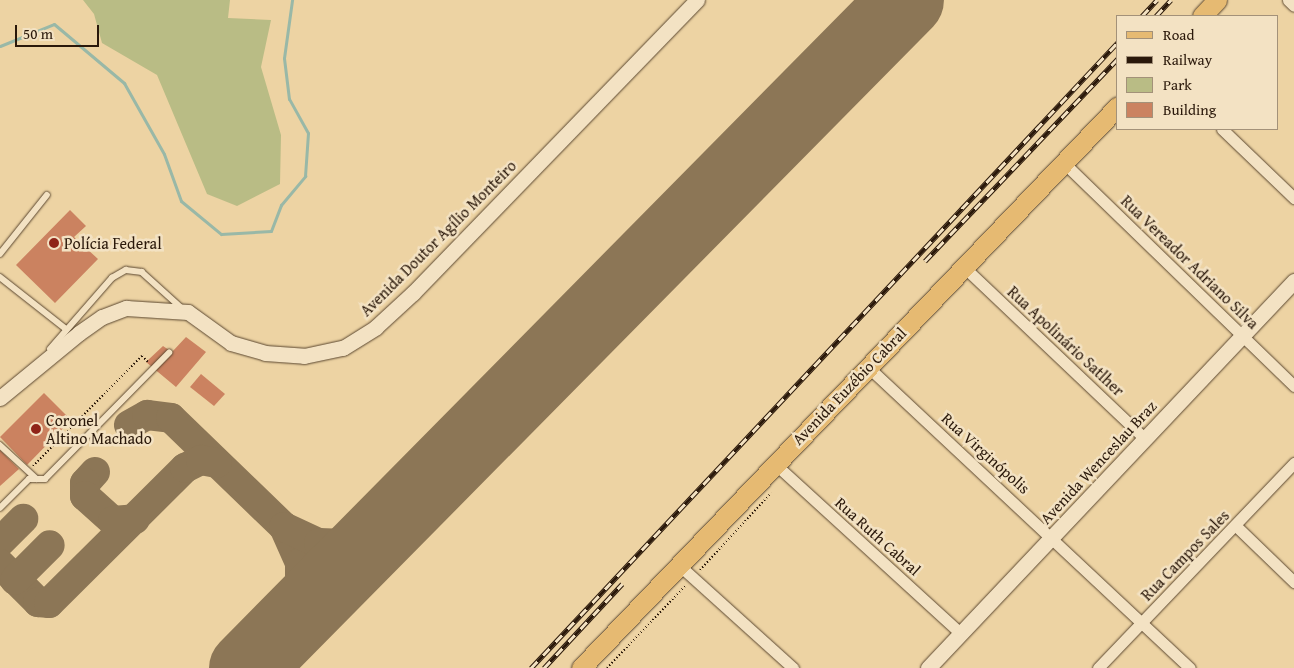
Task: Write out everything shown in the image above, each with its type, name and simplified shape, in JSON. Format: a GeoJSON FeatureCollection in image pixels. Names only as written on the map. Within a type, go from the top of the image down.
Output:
{"type":"FeatureCollection","features":[{"type":"Feature","properties":{"kind":"main road"},"geometry":{"type":"LineString","coordinates":[[1203,15],[1218,0]]}},
{"type":"Feature","properties":{"kind":"main road","name":"Avenida Euzébio Cabral"},"geometry":{"type":"LineString","coordinates":[[582,668],[867,366],[965,268],[1116,108]]}},
{"type":"Feature","properties":{"kind":"street","name":"Avenida Doutor Agílio Monteiro"},"geometry":{"type":"LineString","coordinates":[[0,398],[102,317],[150,306],[188,312],[231,343],[265,353],[304,356],[333,350],[376,328],[696,0]]}},
{"type":"Feature","properties":{"kind":"street"},"geometry":{"type":"LineString","coordinates":[[1288,0],[1294,6]]}},
{"type":"Feature","properties":{"kind":"street"},"geometry":{"type":"LineString","coordinates":[[1223,130],[1294,198]]}},
{"type":"Feature","properties":{"kind":"street","name":"Rua Vereador Adriano Silva"},"geometry":{"type":"LineString","coordinates":[[1063,162],[1294,386]]}},
{"type":"Feature","properties":{"kind":"street","name":"Rua Apolinário Satlher"},"geometry":{"type":"LineString","coordinates":[[965,268],[1144,438]]}},
{"type":"Feature","properties":{"kind":"street","name":"Avenida Wenceslau Braz"},"geometry":{"type":"LineString","coordinates":[[928,668],[1294,281]]}},
{"type":"Feature","properties":{"kind":"street","name":"Rua Virginópolis"},"geometry":{"type":"LineString","coordinates":[[867,366],[1144,621],[1190,668]]}},
{"type":"Feature","properties":{"kind":"street","name":"Rua Campos Sales"},"geometry":{"type":"LineString","coordinates":[[1098,668],[1236,526],[1294,463]]}},
{"type":"Feature","properties":{"kind":"street","name":"Rua Ruth Cabral"},"geometry":{"type":"LineString","coordinates":[[774,464],[960,633]]}},
{"type":"Feature","properties":{"kind":"street"},"geometry":{"type":"LineString","coordinates":[[1236,526],[1294,582]]}},
{"type":"Feature","properties":{"kind":"street"},"geometry":{"type":"LineString","coordinates":[[679,565],[793,668]]}},
{"type":"Feature","properties":{"kind":"lane"},"geometry":{"type":"LineString","coordinates":[[0,254],[47,195]]}},
{"type":"Feature","properties":{"kind":"lane"},"geometry":{"type":"LineString","coordinates":[[33,370],[66,329],[112,278],[126,270],[142,272],[188,312]]}},
{"type":"Feature","properties":{"kind":"lane"},"geometry":{"type":"LineString","coordinates":[[0,277],[66,329]]}},
{"type":"Feature","properties":{"kind":"lane"},"geometry":{"type":"LineString","coordinates":[[0,508],[29,479],[45,479],[169,353]]}},
{"type":"Feature","properties":{"kind":"lane"},"geometry":{"type":"LineString","coordinates":[[0,445],[37,479]]}},
{"type":"Feature","properties":{"kind":"path"},"geometry":{"type":"LineString","coordinates":[[28,471],[142,356],[155,368]]}},
{"type":"Feature","properties":{"kind":"green space"},"geometry":{"type":"Polygon","coordinates":[[[83,0],[230,0],[228,18],[271,20],[261,67],[281,135],[280,184],[237,206],[207,194],[157,75],[102,43],[94,14],[83,0]]]}},
{"type":"Feature","properties":{"kind":"building"},"geometry":{"type":"Polygon","coordinates":[[[70,210],[86,226],[74,237],[98,259],[55,303],[16,265],[70,210]]]}},
{"type":"Feature","properties":{"kind":"building"},"geometry":{"type":"Polygon","coordinates":[[[186,337],[206,352],[176,387],[146,362],[163,346],[172,352],[186,337]]]}},
{"type":"Feature","properties":{"kind":"building"},"geometry":{"type":"Polygon","coordinates":[[[201,374],[225,394],[214,406],[190,387],[201,374]]]}},
{"type":"Feature","properties":{"kind":"building","name":"Coronel Altino Machado"},"geometry":{"type":"Polygon","coordinates":[[[44,393],[71,420],[27,465],[0,437],[44,393]]]}},
{"type":"Feature","properties":{"kind":"building"},"geometry":{"type":"Polygon","coordinates":[[[0,450],[19,469],[0,486],[0,450]]]}},
{"type":"Feature","properties":{"kind":"waterway"},"geometry":{"type":"LineString","coordinates":[[0,46],[54,24],[124,83],[164,154],[181,201],[221,234],[271,231],[281,205],[305,176],[308,133],[289,99],[284,58],[292,0]]}},
{"type":"Feature","properties":{"kind":"taxiway"},"geometry":{"type":"LineString","coordinates":[[129,425],[147,415],[171,418],[284,527],[300,563],[300,588],[294,610],[272,642]]}},
{"type":"Feature","properties":{"kind":"taxiway"},"geometry":{"type":"LineString","coordinates":[[0,564],[38,602],[49,603],[185,468],[201,460],[217,463]]}},
{"type":"Feature","properties":{"kind":"taxiway"},"geometry":{"type":"LineString","coordinates":[[95,472],[85,483],[85,496],[113,521],[135,519]]}},
{"type":"Feature","properties":{"kind":"taxiway"},"geometry":{"type":"LineString","coordinates":[[0,542],[23,519]]}},
{"type":"Feature","properties":{"kind":"taxiway"},"geometry":{"type":"LineString","coordinates":[[284,527],[319,543],[347,544],[390,522]]}},
{"type":"Feature","properties":{"kind":"taxiway"},"geometry":{"type":"LineString","coordinates":[[15,580],[50,545]]}},
{"type":"Feature","properties":{"kind":"runway"},"geometry":{"type":"LineString","coordinates":[[246,668],[906,0]]}},
{"type":"Feature","properties":{"kind":"railway"},"geometry":{"type":"LineString","coordinates":[[1143,15],[1157,0]]}},
{"type":"Feature","properties":{"kind":"railway"},"geometry":{"type":"LineString","coordinates":[[1157,15],[1171,0]]}},
{"type":"Feature","properties":{"kind":"railway"},"geometry":{"type":"LineString","coordinates":[[531,668],[1116,44]]}},
{"type":"Feature","properties":{"kind":"railway"},"geometry":{"type":"LineString","coordinates":[[925,261],[1116,60]]}},
{"type":"Feature","properties":{"kind":"railway"},"geometry":{"type":"LineString","coordinates":[[544,668],[622,584]]}},
{"type":"Feature","properties":{"kind":"place","name":"Polícia Federal"},"geometry":{"type":"Point","coordinates":[54,243]}},
{"type":"Feature","properties":{"kind":"place","name":"Coronel Altino Machado"},"geometry":{"type":"Point","coordinates":[36,429]}}]}
